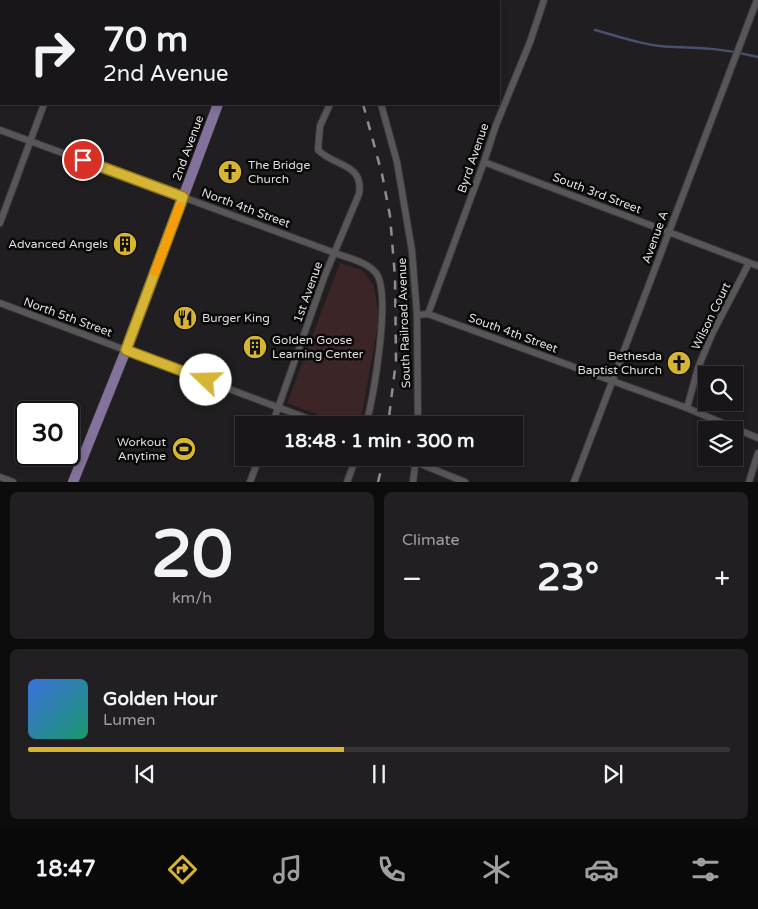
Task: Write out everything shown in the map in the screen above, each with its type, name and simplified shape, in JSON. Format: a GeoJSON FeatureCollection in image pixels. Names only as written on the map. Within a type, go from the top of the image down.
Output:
{"type":"FeatureCollection","features":[{"type":"Feature","properties":{"kind":"main road","name":"2nd Avenue"},"geometry":{"type":"LineString","coordinates":[[73,482],[126,350],[218,105]]}},
{"type":"Feature","properties":{"kind":"street","name":"Byrd Avenue"},"geometry":{"type":"LineString","coordinates":[[428,314],[496,125],[530,42],[544,0]]}},
{"type":"Feature","properties":{"kind":"street","name":"Avenue A"},"geometry":{"type":"LineString","coordinates":[[574,482],[757,0]]}},
{"type":"Feature","properties":{"kind":"street"},"geometry":{"type":"LineString","coordinates":[[0,223],[44,105]]}},
{"type":"Feature","properties":{"kind":"street","name":"1st Avenue"},"geometry":{"type":"LineString","coordinates":[[275,416],[360,185],[358,176],[351,168],[326,157],[318,150],[320,126],[330,105]]}},
{"type":"Feature","properties":{"kind":"street","name":"South Railroad Avenue"},"geometry":{"type":"LineString","coordinates":[[381,105],[397,162],[412,251],[417,315],[418,416]]}},
{"type":"Feature","properties":{"kind":"street","name":"North 4th Street"},"geometry":{"type":"LineString","coordinates":[[0,130],[335,253],[370,268],[377,274],[380,283],[382,327],[367,416]]}},
{"type":"Feature","properties":{"kind":"street","name":"South 3rd Street"},"geometry":{"type":"LineString","coordinates":[[484,162],[758,266]]}},
{"type":"Feature","properties":{"kind":"street","name":"Wilson Court"},"geometry":{"type":"LineString","coordinates":[[687,408],[698,368],[712,334],[748,263]]}},
{"type":"Feature","properties":{"kind":"street","name":"North 5th Street"},"geometry":{"type":"LineString","coordinates":[[0,303],[302,416]]}},
{"type":"Feature","properties":{"kind":"street"},"geometry":{"type":"LineString","coordinates":[[417,315],[428,314]]}},
{"type":"Feature","properties":{"kind":"street","name":"South 4th Street"},"geometry":{"type":"LineString","coordinates":[[428,314],[687,408],[758,438]]}},
{"type":"Feature","properties":{"kind":"street"},"geometry":{"type":"LineString","coordinates":[[749,482],[758,453]]}},
{"type":"Feature","properties":{"kind":"street"},"geometry":{"type":"LineString","coordinates":[[250,482],[256,466]]}},
{"type":"Feature","properties":{"kind":"street"},"geometry":{"type":"LineString","coordinates":[[347,482],[353,466]]}},
{"type":"Feature","properties":{"kind":"street"},"geometry":{"type":"LineString","coordinates":[[413,482],[415,466]]}},
{"type":"Feature","properties":{"kind":"street"},"geometry":{"type":"LineString","coordinates":[[429,466],[465,482]]}},
{"type":"Feature","properties":{"kind":"street"},"geometry":{"type":"LineString","coordinates":[[0,477],[13,482]]}},
{"type":"Feature","properties":{"kind":"shaded area"},"geometry":{"type":"Polygon","coordinates":[[[340,263],[362,270],[374,286],[379,318],[362,416],[321,416],[287,403],[340,263]]]}},
{"type":"Feature","properties":{"kind":"waterway"},"geometry":{"type":"LineString","coordinates":[[595,30],[665,47],[716,49],[758,57]]}},
{"type":"Feature","properties":{"kind":"railway"},"geometry":{"type":"LineString","coordinates":[[363,105],[382,174],[390,216],[395,277],[396,361],[389,416]]}},
{"type":"Feature","properties":{"kind":"railway"},"geometry":{"type":"LineString","coordinates":[[378,482],[382,466]]}},
{"type":"Feature","properties":{"kind":"slow traffic"},"geometry":{"type":"LineString","coordinates":[[155,272],[180,206]]}},
{"type":"Feature","properties":{"kind":"place","name":"The Bridge Church"},"geometry":{"type":"Point","coordinates":[230,172]}},
{"type":"Feature","properties":{"kind":"place","name":"Advanced Angels"},"geometry":{"type":"Point","coordinates":[125,244]}},
{"type":"Feature","properties":{"kind":"place","name":"Burger King"},"geometry":{"type":"Point","coordinates":[185,318]}},
{"type":"Feature","properties":{"kind":"place","name":"Golden Goose Learning Center"},"geometry":{"type":"Point","coordinates":[255,347]}},
{"type":"Feature","properties":{"kind":"place","name":"Bethesda Baptist Church"},"geometry":{"type":"Point","coordinates":[679,363]}},
{"type":"Feature","properties":{"kind":"place","name":"Workout Anytime"},"geometry":{"type":"Point","coordinates":[184,449]}},
{"type":"Feature","properties":{"kind":"route"},"geometry":{"type":"LineString","coordinates":[[83,160],[183,197],[126,350],[206,380]]}}]}
